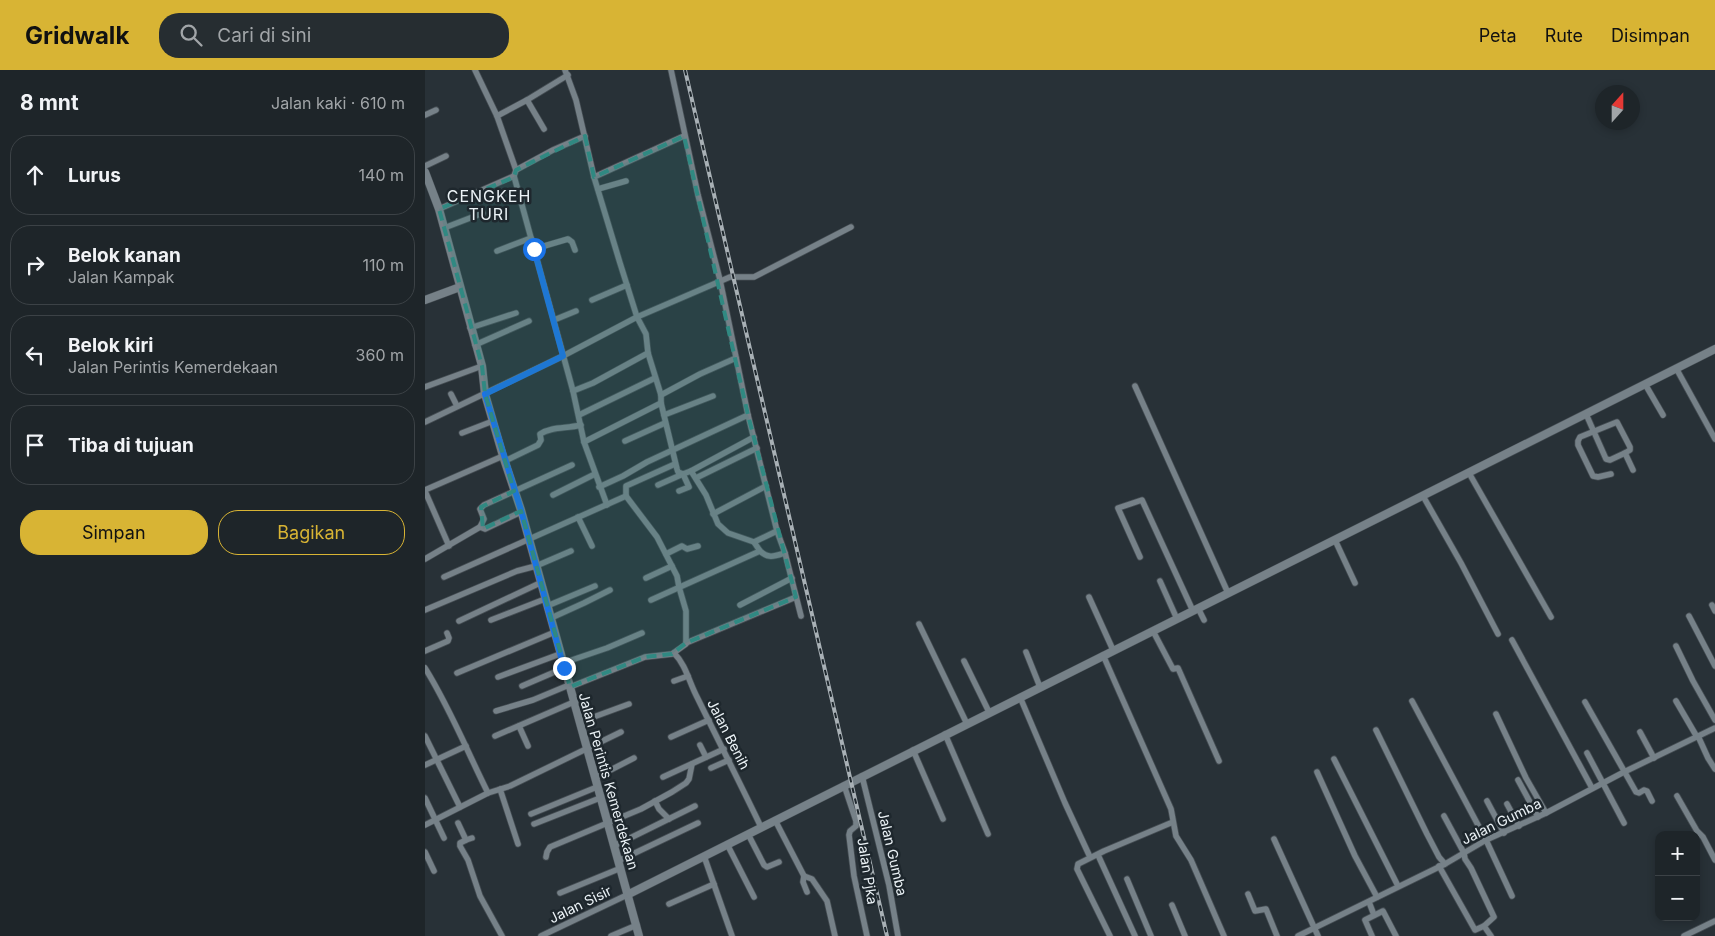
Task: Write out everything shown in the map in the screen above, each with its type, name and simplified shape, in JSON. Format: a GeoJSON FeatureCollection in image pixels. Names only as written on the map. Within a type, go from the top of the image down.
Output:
{"type":"FeatureCollection","features":[{"type":"Feature","properties":{"kind":"street"},"geometry":{"type":"LineString","coordinates":[[475,70],[497,116],[515,173],[579,414],[584,442],[607,505]]}},
{"type":"Feature","properties":{"kind":"street"},"geometry":{"type":"LineString","coordinates":[[671,70],[684,136],[720,280],[748,415],[777,531],[785,553],[801,616]]}},
{"type":"Feature","properties":{"kind":"street"},"geometry":{"type":"LineString","coordinates":[[497,116],[527,100],[568,72],[594,177],[637,317],[646,334],[648,353],[661,395],[661,404],[675,464],[678,472],[683,474],[689,487],[679,491]]}},
{"type":"Feature","properties":{"kind":"street"},"geometry":{"type":"LineString","coordinates":[[527,100],[544,129]]}},
{"type":"Feature","properties":{"kind":"street"},"geometry":{"type":"LineString","coordinates":[[425,115],[436,110]]}},
{"type":"Feature","properties":{"kind":"street"},"geometry":{"type":"LineString","coordinates":[[439,209],[515,173],[553,150],[585,136]]}},
{"type":"Feature","properties":{"kind":"street"},"geometry":{"type":"LineString","coordinates":[[594,177],[684,136]]}},
{"type":"Feature","properties":{"kind":"street"},"geometry":{"type":"LineString","coordinates":[[425,166],[446,156]]}},
{"type":"Feature","properties":{"kind":"street","name":"Jalan Perintis Kemerdekaan"},"geometry":{"type":"LineString","coordinates":[[425,172],[439,209],[470,328],[482,366],[485,394],[521,512],[597,788],[629,894],[639,936]]}},
{"type":"Feature","properties":{"kind":"street"},"geometry":{"type":"LineString","coordinates":[[598,189],[626,181]]}},
{"type":"Feature","properties":{"kind":"street"},"geometry":{"type":"LineString","coordinates":[[444,228],[483,213]]}},
{"type":"Feature","properties":{"kind":"street"},"geometry":{"type":"LineString","coordinates":[[425,422],[563,356],[637,317],[720,280],[734,276],[754,277],[851,227]]}},
{"type":"Feature","properties":{"kind":"street"},"geometry":{"type":"LineString","coordinates":[[497,251],[531,238]]}},
{"type":"Feature","properties":{"kind":"street"},"geometry":{"type":"LineString","coordinates":[[534,249],[568,239],[573,242],[575,250]]}},
{"type":"Feature","properties":{"kind":"street"},"geometry":{"type":"LineString","coordinates":[[592,300],[627,285]]}},
{"type":"Feature","properties":{"kind":"street"},"geometry":{"type":"LineString","coordinates":[[425,300],[460,288]]}},
{"type":"Feature","properties":{"kind":"street"},"geometry":{"type":"LineString","coordinates":[[554,320],[576,311]]}},
{"type":"Feature","properties":{"kind":"street"},"geometry":{"type":"LineString","coordinates":[[470,328],[516,313]]}},
{"type":"Feature","properties":{"kind":"street"},"geometry":{"type":"LineString","coordinates":[[475,345],[529,321]]}},
{"type":"Feature","properties":{"kind":"street"},"geometry":{"type":"LineString","coordinates":[[629,894],[1715,348]]}},
{"type":"Feature","properties":{"kind":"street"},"geometry":{"type":"LineString","coordinates":[[573,391],[593,383],[648,353]]}},
{"type":"Feature","properties":{"kind":"street"},"geometry":{"type":"LineString","coordinates":[[661,395],[700,374],[736,358]]}},
{"type":"Feature","properties":{"kind":"street"},"geometry":{"type":"LineString","coordinates":[[425,387],[482,366]]}},
{"type":"Feature","properties":{"kind":"street"},"geometry":{"type":"LineString","coordinates":[[1676,368],[1715,439]]}},
{"type":"Feature","properties":{"kind":"street"},"geometry":{"type":"LineString","coordinates":[[579,414],[655,378]]}},
{"type":"Feature","properties":{"kind":"street"},"geometry":{"type":"LineString","coordinates":[[1645,384],[1663,414]]}},
{"type":"Feature","properties":{"kind":"street"},"geometry":{"type":"LineString","coordinates":[[1135,386],[1228,592]]}},
{"type":"Feature","properties":{"kind":"street"},"geometry":{"type":"LineString","coordinates":[[451,394],[457,406]]}},
{"type":"Feature","properties":{"kind":"street"},"geometry":{"type":"LineString","coordinates":[[664,415],[713,396]]}},
{"type":"Feature","properties":{"kind":"street"},"geometry":{"type":"LineString","coordinates":[[584,442],[661,404]]}},
{"type":"Feature","properties":{"kind":"street"},"geometry":{"type":"LineString","coordinates":[[1586,414],[1595,432],[1606,459],[1610,460],[1625,454],[1629,451],[1630,447],[1617,422],[1595,432],[1580,437],[1579,445],[1593,476],[1598,477],[1611,474]]}},
{"type":"Feature","properties":{"kind":"street"},"geometry":{"type":"LineString","coordinates":[[599,487],[647,462],[748,415]]}},
{"type":"Feature","properties":{"kind":"street"},"geometry":{"type":"LineString","coordinates":[[462,432],[493,421]]}},
{"type":"Feature","properties":{"kind":"street"},"geometry":{"type":"LineString","coordinates":[[625,441],[665,423]]}},
{"type":"Feature","properties":{"kind":"street"},"geometry":{"type":"LineString","coordinates":[[449,546],[425,490],[538,445],[540,434],[544,431],[556,427],[566,428],[581,425]]}},
{"type":"Feature","properties":{"kind":"street"},"geometry":{"type":"LineString","coordinates":[[658,485],[691,471],[754,437]]}},
{"type":"Feature","properties":{"kind":"street"},"geometry":{"type":"LineString","coordinates":[[696,478],[757,448]]}},
{"type":"Feature","properties":{"kind":"street"},"geometry":{"type":"LineString","coordinates":[[1625,454],[1633,470]]}},
{"type":"Feature","properties":{"kind":"street"},"geometry":{"type":"LineString","coordinates":[[675,464],[626,486],[627,496],[651,527],[677,576],[686,611],[686,643]]}},
{"type":"Feature","properties":{"kind":"street"},"geometry":{"type":"LineString","coordinates":[[425,560],[481,527],[484,520],[481,507],[572,465]]}},
{"type":"Feature","properties":{"kind":"street"},"geometry":{"type":"LineString","coordinates":[[691,471],[706,495],[718,524],[727,533],[754,542],[767,557],[785,553]]}},
{"type":"Feature","properties":{"kind":"street"},"geometry":{"type":"LineString","coordinates":[[1469,473],[1551,617]]}},
{"type":"Feature","properties":{"kind":"street"},"geometry":{"type":"LineString","coordinates":[[553,495],[595,474]]}},
{"type":"Feature","properties":{"kind":"street"},"geometry":{"type":"LineString","coordinates":[[713,514],[766,486]]}},
{"type":"Feature","properties":{"kind":"street"},"geometry":{"type":"LineString","coordinates":[[444,577],[627,496]]}},
{"type":"Feature","properties":{"kind":"street"},"geometry":{"type":"LineString","coordinates":[[1423,496],[1498,634]]}},
{"type":"Feature","properties":{"kind":"street"},"geometry":{"type":"LineString","coordinates":[[1140,557],[1118,508],[1142,500],[1196,609],[1204,620]]}},
{"type":"Feature","properties":{"kind":"street"},"geometry":{"type":"LineString","coordinates":[[481,527],[485,529],[521,512]]}},
{"type":"Feature","properties":{"kind":"street"},"geometry":{"type":"LineString","coordinates":[[578,517],[593,546]]}},
{"type":"Feature","properties":{"kind":"street"},"geometry":{"type":"LineString","coordinates":[[754,542],[777,531]]}},
{"type":"Feature","properties":{"kind":"street"},"geometry":{"type":"LineString","coordinates":[[1335,540],[1355,583]]}},
{"type":"Feature","properties":{"kind":"street"},"geometry":{"type":"LineString","coordinates":[[665,554],[682,546],[687,549],[699,546]]}},
{"type":"Feature","properties":{"kind":"street"},"geometry":{"type":"LineString","coordinates":[[651,600],[760,551]]}},
{"type":"Feature","properties":{"kind":"street"},"geometry":{"type":"LineString","coordinates":[[425,610],[517,571],[536,566],[571,552]]}},
{"type":"Feature","properties":{"kind":"street"},"geometry":{"type":"LineString","coordinates":[[646,578],[672,566]]}},
{"type":"Feature","properties":{"kind":"street"},"geometry":{"type":"LineString","coordinates":[[740,604],[792,578]]}},
{"type":"Feature","properties":{"kind":"street"},"geometry":{"type":"LineString","coordinates":[[1160,581],[1177,619]]}},
{"type":"Feature","properties":{"kind":"street"},"geometry":{"type":"LineString","coordinates":[[459,621],[540,583]]}},
{"type":"Feature","properties":{"kind":"street"},"geometry":{"type":"LineString","coordinates":[[491,620],[595,586]]}},
{"type":"Feature","properties":{"kind":"street"},"geometry":{"type":"LineString","coordinates":[[551,618],[610,590]]}},
{"type":"Feature","properties":{"kind":"street"},"geometry":{"type":"LineString","coordinates":[[496,711],[533,700],[645,657],[674,653],[686,643],[796,597]]}},
{"type":"Feature","properties":{"kind":"street"},"geometry":{"type":"LineString","coordinates":[[1089,597],[1113,650]]}},
{"type":"Feature","properties":{"kind":"street"},"geometry":{"type":"LineString","coordinates":[[1712,605],[1715,612]]}},
{"type":"Feature","properties":{"kind":"street"},"geometry":{"type":"LineString","coordinates":[[1689,616],[1715,666]]}},
{"type":"Feature","properties":{"kind":"street"},"geometry":{"type":"LineString","coordinates":[[919,624],[967,724]]}},
{"type":"Feature","properties":{"kind":"street"},"geometry":{"type":"LineString","coordinates":[[1153,631],[1173,669],[1178,668],[1219,761]]}},
{"type":"Feature","properties":{"kind":"street"},"geometry":{"type":"LineString","coordinates":[[457,672],[555,632]]}},
{"type":"Feature","properties":{"kind":"street"},"geometry":{"type":"LineString","coordinates":[[425,651],[448,641],[447,633]]}},
{"type":"Feature","properties":{"kind":"street"},"geometry":{"type":"LineString","coordinates":[[523,686],[563,666],[642,633]]}},
{"type":"Feature","properties":{"kind":"street"},"geometry":{"type":"LineString","coordinates":[[1512,640],[1592,788]]}},
{"type":"Feature","properties":{"kind":"street"},"geometry":{"type":"LineString","coordinates":[[1676,646],[1715,720]]}},
{"type":"Feature","properties":{"kind":"street"},"geometry":{"type":"LineString","coordinates":[[1025,652],[1040,687]]}},
{"type":"Feature","properties":{"kind":"street","name":"Jalan Benih"},"geometry":{"type":"LineString","coordinates":[[674,653],[680,660],[761,827]]}},
{"type":"Feature","properties":{"kind":"street"},"geometry":{"type":"LineString","coordinates":[[499,677],[560,654]]}},
{"type":"Feature","properties":{"kind":"street"},"geometry":{"type":"LineString","coordinates":[[1103,655],[1171,809],[1176,836],[1191,860],[1224,936]]}},
{"type":"Feature","properties":{"kind":"street"},"geometry":{"type":"LineString","coordinates":[[964,660],[989,712]]}},
{"type":"Feature","properties":{"kind":"street"},"geometry":{"type":"LineString","coordinates":[[425,669],[435,682],[487,794]]}},
{"type":"Feature","properties":{"kind":"street"},"geometry":{"type":"LineString","coordinates":[[674,681],[688,676]]}},
{"type":"Feature","properties":{"kind":"street"},"geometry":{"type":"LineString","coordinates":[[1020,697],[1090,857]]}},
{"type":"Feature","properties":{"kind":"street"},"geometry":{"type":"LineString","coordinates":[[1412,701],[1486,840],[1512,896]]}},
{"type":"Feature","properties":{"kind":"street"},"geometry":{"type":"LineString","coordinates":[[1676,701],[1715,769]]}},
{"type":"Feature","properties":{"kind":"street"},"geometry":{"type":"LineString","coordinates":[[495,736],[574,702]]}},
{"type":"Feature","properties":{"kind":"street"},"geometry":{"type":"LineString","coordinates":[[1585,702],[1636,792],[1647,791],[1652,801]]}},
{"type":"Feature","properties":{"kind":"street"},"geometry":{"type":"LineString","coordinates":[[580,722],[629,704]]}},
{"type":"Feature","properties":{"kind":"street"},"geometry":{"type":"LineString","coordinates":[[1496,714],[1526,778],[1535,790],[1546,813]]}},
{"type":"Feature","properties":{"kind":"street"},"geometry":{"type":"LineString","coordinates":[[671,737],[709,720]]}},
{"type":"Feature","properties":{"kind":"street"},"geometry":{"type":"LineString","coordinates":[[519,726],[528,746]]}},
{"type":"Feature","properties":{"kind":"street","name":"Jalan Gumba"},"geometry":{"type":"LineString","coordinates":[[1298,936],[1442,865],[1486,840],[1538,817],[1592,788],[1715,728]]}},
{"type":"Feature","properties":{"kind":"street"},"geometry":{"type":"LineString","coordinates":[[1376,730],[1475,930],[1484,926],[1494,917],[1465,859],[1464,852],[1444,816]]}},
{"type":"Feature","properties":{"kind":"street"},"geometry":{"type":"LineString","coordinates":[[425,825],[621,732]]}},
{"type":"Feature","properties":{"kind":"street"},"geometry":{"type":"LineString","coordinates":[[1640,732],[1654,758]]}},
{"type":"Feature","properties":{"kind":"street"},"geometry":{"type":"LineString","coordinates":[[945,734],[988,834]]}},
{"type":"Feature","properties":{"kind":"street"},"geometry":{"type":"LineString","coordinates":[[425,736],[460,808]]}},
{"type":"Feature","properties":{"kind":"street"},"geometry":{"type":"LineString","coordinates":[[700,745],[706,757]]}},
{"type":"Feature","properties":{"kind":"street"},"geometry":{"type":"LineString","coordinates":[[425,764],[466,746]]}},
{"type":"Feature","properties":{"kind":"street"},"geometry":{"type":"LineString","coordinates":[[663,777],[724,749]]}},
{"type":"Feature","properties":{"kind":"street"},"geometry":{"type":"LineString","coordinates":[[913,750],[943,819]]}},
{"type":"Feature","properties":{"kind":"street"},"geometry":{"type":"LineString","coordinates":[[1587,753],[1624,822]]}},
{"type":"Feature","properties":{"kind":"street"},"geometry":{"type":"LineString","coordinates":[[595,778],[634,758]]}},
{"type":"Feature","properties":{"kind":"street"},"geometry":{"type":"LineString","coordinates":[[1334,759],[1398,886]]}},
{"type":"Feature","properties":{"kind":"street"},"geometry":{"type":"LineString","coordinates":[[711,768],[729,760]]}},
{"type":"Feature","properties":{"kind":"street"},"geometry":{"type":"LineString","coordinates":[[546,857],[550,847],[655,801],[686,783],[692,764]]}},
{"type":"Feature","properties":{"kind":"street"},"geometry":{"type":"LineString","coordinates":[[1317,772],[1355,856],[1377,898]]}},
{"type":"Feature","properties":{"kind":"street","name":"Jalan Gumba"},"geometry":{"type":"LineString","coordinates":[[862,776],[889,885],[898,936]]}},
{"type":"Feature","properties":{"kind":"street"},"geometry":{"type":"LineString","coordinates":[[1518,780],[1538,817]]}},
{"type":"Feature","properties":{"kind":"street","name":"Jalan Pjka"},"geometry":{"type":"LineString","coordinates":[[844,785],[856,821],[856,826],[850,831],[849,835],[854,876],[867,936]]}},
{"type":"Feature","properties":{"kind":"street"},"geometry":{"type":"LineString","coordinates":[[531,814],[597,788]]}},
{"type":"Feature","properties":{"kind":"street"},"geometry":{"type":"LineString","coordinates":[[500,789],[519,844]]}},
{"type":"Feature","properties":{"kind":"street"},"geometry":{"type":"LineString","coordinates":[[1677,796],[1715,860]]}},
{"type":"Feature","properties":{"kind":"street"},"geometry":{"type":"LineString","coordinates":[[425,798],[444,838]]}},
{"type":"Feature","properties":{"kind":"street"},"geometry":{"type":"LineString","coordinates":[[534,824],[600,798]]}},
{"type":"Feature","properties":{"kind":"street"},"geometry":{"type":"LineString","coordinates":[[655,801],[659,809],[669,819]]}},
{"type":"Feature","properties":{"kind":"street"},"geometry":{"type":"LineString","coordinates":[[1487,801],[1504,833]]}},
{"type":"Feature","properties":{"kind":"street"},"geometry":{"type":"LineString","coordinates":[[1507,804],[1519,826]]}},
{"type":"Feature","properties":{"kind":"street"},"geometry":{"type":"LineString","coordinates":[[614,846],[695,806]]}},
{"type":"Feature","properties":{"kind":"street"},"geometry":{"type":"LineString","coordinates":[[775,820],[804,876],[812,880],[827,901],[835,936]]}},
{"type":"Feature","properties":{"kind":"street"},"geometry":{"type":"LineString","coordinates":[[458,822],[469,839],[460,843],[460,846],[468,860],[480,896],[501,936]]}},
{"type":"Feature","properties":{"kind":"street"},"geometry":{"type":"LineString","coordinates":[[1110,936],[1077,869],[1079,863],[1173,822]]}},
{"type":"Feature","properties":{"kind":"street"},"geometry":{"type":"LineString","coordinates":[[561,893],[698,823]]}},
{"type":"Feature","properties":{"kind":"street"},"geometry":{"type":"LineString","coordinates":[[748,834],[764,865],[767,867],[779,862]]}},
{"type":"Feature","properties":{"kind":"street"},"geometry":{"type":"LineString","coordinates":[[1273,840],[1318,936]]}},
{"type":"Feature","properties":{"kind":"street"},"geometry":{"type":"LineString","coordinates":[[727,844],[754,897]]}},
{"type":"Feature","properties":{"kind":"street"},"geometry":{"type":"LineString","coordinates":[[425,852],[434,871]]}},
{"type":"Feature","properties":{"kind":"street"},"geometry":{"type":"LineString","coordinates":[[1098,855],[1135,936]]}},
{"type":"Feature","properties":{"kind":"street"},"geometry":{"type":"LineString","coordinates":[[704,856],[732,936]]}},
{"type":"Feature","properties":{"kind":"street"},"geometry":{"type":"LineString","coordinates":[[804,876],[803,882],[807,892]]}},
{"type":"Feature","properties":{"kind":"street"},"geometry":{"type":"LineString","coordinates":[[1127,879],[1151,936]]}},
{"type":"Feature","properties":{"kind":"street"},"geometry":{"type":"LineString","coordinates":[[669,904],[714,884]]}},
{"type":"Feature","properties":{"kind":"street","name":"Jalan Sisir"},"geometry":{"type":"LineString","coordinates":[[541,936],[629,894]]}},
{"type":"Feature","properties":{"kind":"street"},"geometry":{"type":"LineString","coordinates":[[1248,894],[1255,911],[1266,909],[1277,936]]}},
{"type":"Feature","properties":{"kind":"street"},"geometry":{"type":"LineString","coordinates":[[1369,902],[1374,915]]}},
{"type":"Feature","properties":{"kind":"street"},"geometry":{"type":"LineString","coordinates":[[1172,905],[1185,936]]}},
{"type":"Feature","properties":{"kind":"street"},"geometry":{"type":"LineString","coordinates":[[1372,936],[1365,920],[1384,912],[1396,936]]}},
{"type":"Feature","properties":{"kind":"street"},"geometry":{"type":"LineString","coordinates":[[1684,936],[1696,933],[1715,921]]}},
{"type":"Feature","properties":{"kind":"street"},"geometry":{"type":"LineString","coordinates":[[611,936],[637,926]]}},
{"type":"Feature","properties":{"kind":"street"},"geometry":{"type":"LineString","coordinates":[[1484,926],[1491,936]]}},
{"type":"Feature","properties":{"kind":"highlighted area"},"geometry":{"type":"Polygon","coordinates":[[[585,136],[594,177],[684,136],[748,415],[796,597],[686,643],[672,654],[645,657],[570,687],[521,511],[483,529],[481,507],[514,491],[485,394],[482,366],[439,209],[514,177],[516,170],[585,136]]]}},
{"type":"Feature","properties":{"kind":"railway"},"geometry":{"type":"LineString","coordinates":[[685,70],[887,936]]}},
{"type":"Feature","properties":{"kind":"district","name":"CENGKEH TURI"},"geometry":{"type":"Point","coordinates":[489,205]}},
{"type":"Feature","properties":{"kind":"route"},"geometry":{"type":"LineString","coordinates":[[534,249],[563,356],[485,394],[521,510],[564,668]]}}]}
